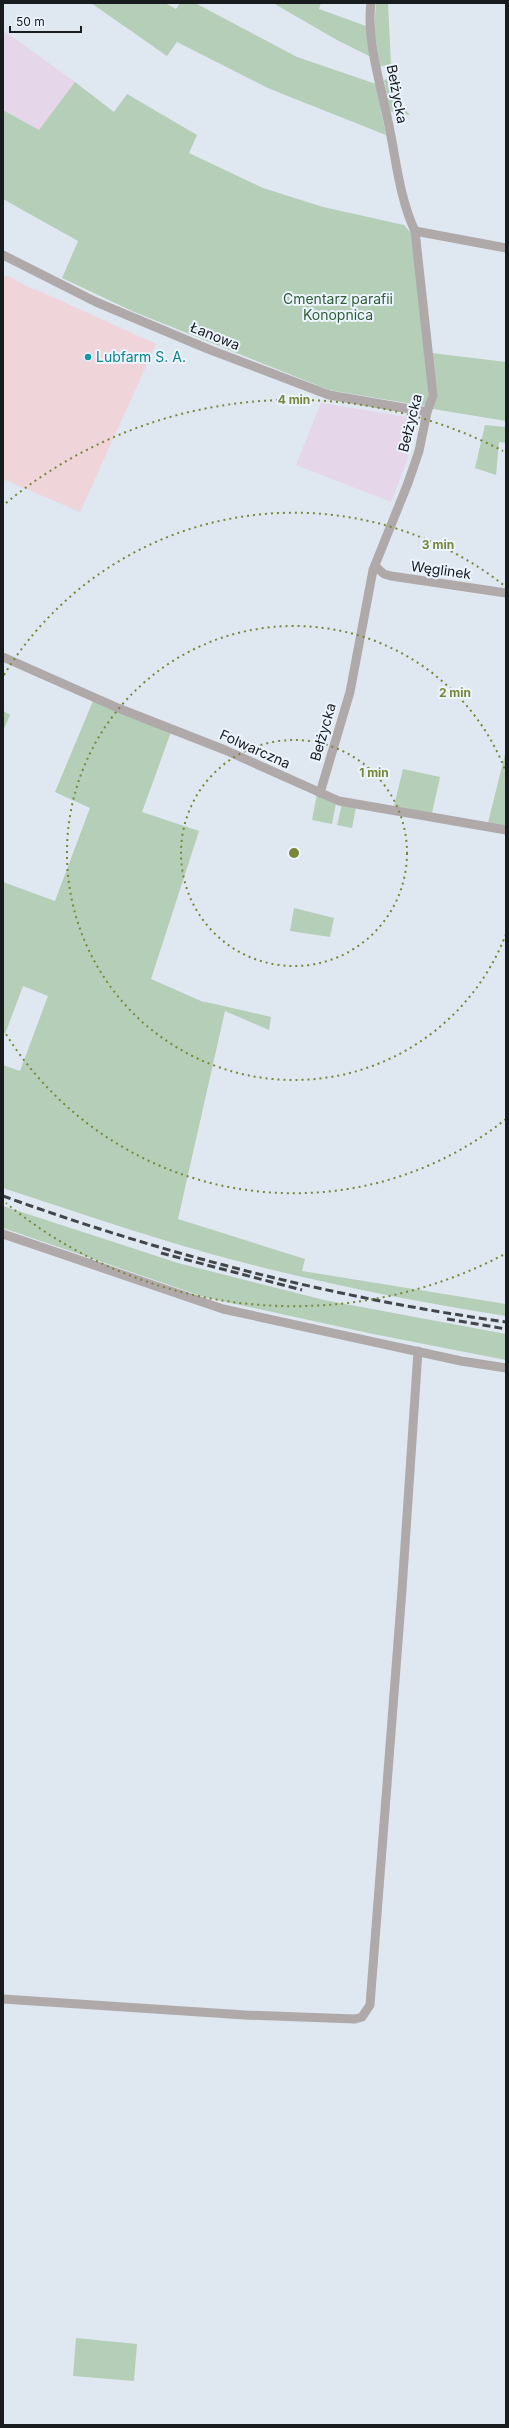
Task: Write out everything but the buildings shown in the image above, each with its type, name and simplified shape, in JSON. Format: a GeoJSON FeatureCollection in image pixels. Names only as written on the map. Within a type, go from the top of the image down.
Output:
{"type":"FeatureCollection","features":[{"type":"Feature","properties":{"kind":"street","name":"Bełżycka"},"geometry":{"type":"LineString","coordinates":[[320,793],[350,692],[375,566],[419,451],[427,412],[433,396],[415,231],[405,210],[378,72],[369,16],[371,3]]}},
{"type":"Feature","properties":{"kind":"street"},"geometry":{"type":"LineString","coordinates":[[415,231],[506,248]]}},
{"type":"Feature","properties":{"kind":"street","name":"Łanowa"},"geometry":{"type":"LineString","coordinates":[[3,255],[96,302],[208,349],[328,395],[427,412]]}},
{"type":"Feature","properties":{"kind":"street","name":"Węglinek"},"geometry":{"type":"LineString","coordinates":[[375,566],[384,574],[391,576],[506,593]]}},
{"type":"Feature","properties":{"kind":"street","name":"Folwarczna"},"geometry":{"type":"LineString","coordinates":[[3,657],[118,708],[225,750],[338,801],[506,830]]}},
{"type":"Feature","properties":{"kind":"street"},"geometry":{"type":"LineString","coordinates":[[3,1234],[223,1309],[483,1365],[506,1368]]}},
{"type":"Feature","properties":{"kind":"street"},"geometry":{"type":"LineString","coordinates":[[3,1999],[245,2015],[355,2019],[362,2017],[370,2005],[402,1590],[418,1351]]}},
{"type":"Feature","properties":{"kind":"shaded area"},"geometry":{"type":"Polygon","coordinates":[[[3,30],[75,82],[39,131],[3,110],[3,30]]]}},
{"type":"Feature","properties":{"kind":"shaded area"},"geometry":{"type":"Polygon","coordinates":[[[6,275],[34,290],[35,289],[156,344],[80,512],[3,479],[3,276],[5,277],[6,275]]]}},
{"type":"Feature","properties":{"kind":"shaded area"},"geometry":{"type":"Polygon","coordinates":[[[321,403],[414,418],[408,458],[391,502],[296,465],[321,403]]]}},
{"type":"Feature","properties":{"kind":"green space"},"geometry":{"type":"Polygon","coordinates":[[[91,3],[165,3],[176,9],[180,3],[195,3],[297,57],[376,84],[386,135],[270,89],[177,42],[167,56],[91,3]]]}},
{"type":"Feature","properties":{"kind":"green space"},"geometry":{"type":"Polygon","coordinates":[[[273,3],[321,3],[319,9],[366,26],[371,57],[337,40],[273,3]]]}},
{"type":"Feature","properties":{"kind":"green space"},"geometry":{"type":"Polygon","coordinates":[[[376,3],[388,3],[391,65],[380,66],[374,29],[376,3]]]}},
{"type":"Feature","properties":{"kind":"green space"},"geometry":{"type":"Polygon","coordinates":[[[392,77],[399,103],[410,115],[392,112],[389,109],[384,80],[392,77]]]}},
{"type":"Feature","properties":{"kind":"green space","name":"Cmentarz parafii Konopnica"},"geometry":{"type":"Polygon","coordinates":[[[75,82],[114,112],[127,94],[197,135],[189,153],[263,188],[323,207],[404,225],[412,234],[429,401],[424,406],[329,390],[132,311],[62,278],[78,241],[3,199],[3,110],[39,130],[75,82]]]}},
{"type":"Feature","properties":{"kind":"green space"},"geometry":{"type":"Polygon","coordinates":[[[432,353],[506,362],[506,421],[433,409],[436,396],[432,353]]]}},
{"type":"Feature","properties":{"kind":"green space"},"geometry":{"type":"Polygon","coordinates":[[[485,425],[506,427],[506,443],[499,442],[496,475],[475,468],[485,425]]]}},
{"type":"Feature","properties":{"kind":"green space"},"geometry":{"type":"Polygon","coordinates":[[[93,701],[171,732],[142,812],[199,831],[151,979],[210,1005],[202,1001],[271,1017],[269,1030],[225,1011],[178,1219],[305,1259],[302,1271],[506,1304],[506,1316],[336,1285],[253,1265],[170,1242],[3,1188],[3,1065],[20,1071],[48,996],[23,986],[5,1034],[3,1031],[3,882],[55,901],[90,808],[55,792],[93,701]]]}},
{"type":"Feature","properties":{"kind":"green space"},"geometry":{"type":"Polygon","coordinates":[[[3,711],[10,715],[3,731],[3,711]]]}},
{"type":"Feature","properties":{"kind":"green space"},"geometry":{"type":"Polygon","coordinates":[[[506,750],[506,826],[488,823],[506,750]]]}},
{"type":"Feature","properties":{"kind":"green space"},"geometry":{"type":"Polygon","coordinates":[[[403,769],[440,777],[432,813],[394,806],[403,769]]]}},
{"type":"Feature","properties":{"kind":"green space"},"geometry":{"type":"Polygon","coordinates":[[[317,794],[336,803],[332,824],[312,820],[317,794]]]}},
{"type":"Feature","properties":{"kind":"green space"},"geometry":{"type":"Polygon","coordinates":[[[342,804],[356,807],[352,828],[337,825],[342,804]]]}},
{"type":"Feature","properties":{"kind":"green space"},"geometry":{"type":"Polygon","coordinates":[[[294,908],[334,918],[330,937],[290,931],[294,908]]]}},
{"type":"Feature","properties":{"kind":"green space"},"geometry":{"type":"Polygon","coordinates":[[[3,1206],[178,1263],[324,1300],[506,1334],[506,1360],[373,1334],[204,1297],[3,1228],[3,1206]]]}},
{"type":"Feature","properties":{"kind":"green space"},"geometry":{"type":"Polygon","coordinates":[[[76,2338],[137,2344],[134,2381],[73,2376],[76,2338]]]}},
{"type":"Feature","properties":{"kind":"railway"},"geometry":{"type":"LineString","coordinates":[[3,1196],[126,1237],[251,1272],[378,1300],[506,1322]]}},
{"type":"Feature","properties":{"kind":"railway"},"geometry":{"type":"LineString","coordinates":[[161,1253],[302,1290]]}},
{"type":"Feature","properties":{"kind":"railway"},"geometry":{"type":"LineString","coordinates":[[447,1319],[506,1329]]}},
{"type":"Feature","properties":{"kind":"place","name":"Lubfarm S. A."},"geometry":{"type":"Point","coordinates":[88,357]}}]}
